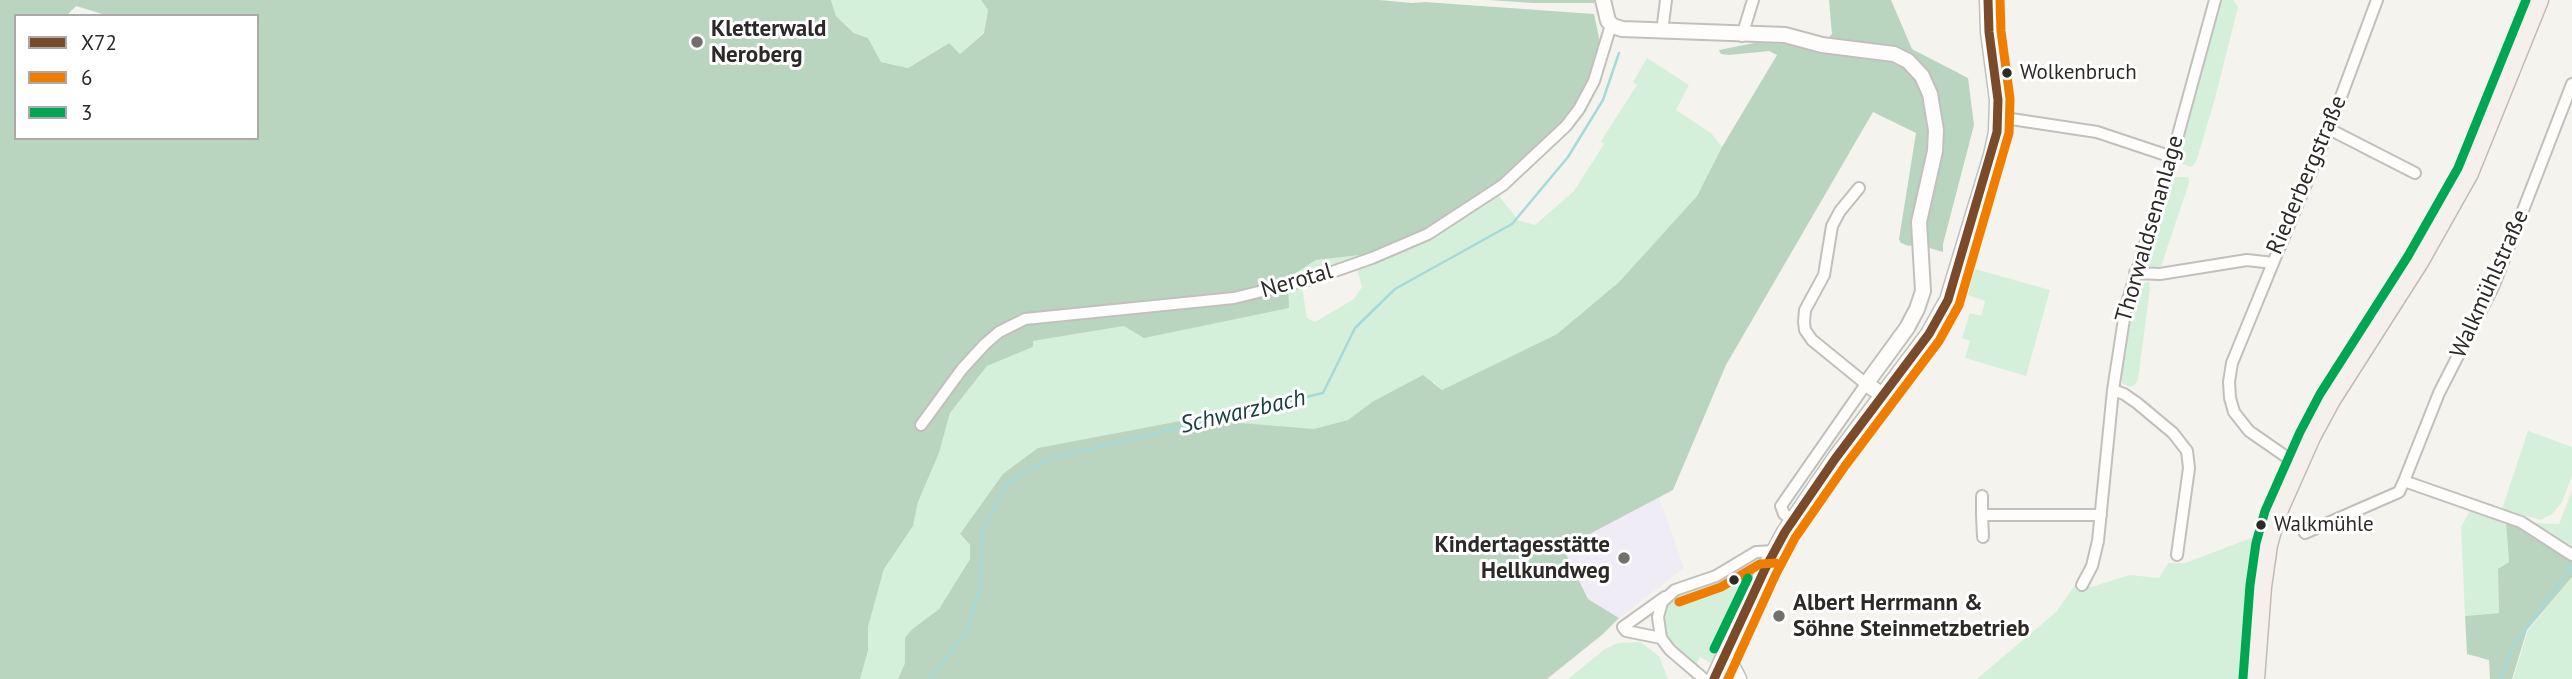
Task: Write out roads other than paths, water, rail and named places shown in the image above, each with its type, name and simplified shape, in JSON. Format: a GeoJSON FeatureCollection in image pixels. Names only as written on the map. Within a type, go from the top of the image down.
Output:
{"type":"FeatureCollection","features":[{"type":"Feature","properties":{"kind":"main road"},"geometry":{"type":"LineString","coordinates":[[1714,679],[1775,551],[1793,520],[1934,326],[1948,300],[1992,155],[1998,117],[1988,0]]}},
{"type":"Feature","properties":{"kind":"main road"},"geometry":{"type":"LineString","coordinates":[[2255,679],[2261,598],[2268,545],[2276,516],[2331,400],[2435,236],[2469,173],[2539,0]]}},
{"type":"Feature","properties":{"kind":"main road"},"geometry":{"type":"LineString","coordinates":[[1725,654],[1738,679]]}},
{"type":"Feature","properties":{"kind":"street"},"geometry":{"type":"LineString","coordinates":[[1603,0],[1605,17],[1611,24],[1622,29],[1742,36],[1777,34],[1822,45],[1902,57],[1922,76],[1932,103],[1936,143],[1919,222],[1923,280],[1921,300],[1907,328],[1781,506],[1784,514],[1793,520]]}},
{"type":"Feature","properties":{"kind":"street"},"geometry":{"type":"LineString","coordinates":[[1661,32],[1666,0]]}},
{"type":"Feature","properties":{"kind":"street"},"geometry":{"type":"LineString","coordinates":[[1742,36],[1753,0]]}},
{"type":"Feature","properties":{"kind":"street","name":"Thorwaldsenanlage"},"geometry":{"type":"LineString","coordinates":[[2082,585],[2095,556],[2123,319],[2172,157],[2215,0]]}},
{"type":"Feature","properties":{"kind":"street","name":"Riederbergstraße"},"geometry":{"type":"LineString","coordinates":[[2135,273],[2160,274],[2248,260],[2273,263],[2329,129],[2377,0]]}},
{"type":"Feature","properties":{"kind":"street","name":"Nerotal"},"geometry":{"type":"LineString","coordinates":[[920,425],[962,369],[985,344],[999,332],[1026,319],[1234,298],[1315,278],[1429,234],[1503,185],[1566,126],[1579,109],[1594,80],[1611,24]]}},
{"type":"Feature","properties":{"kind":"street","name":"Walkmühlstraße"},"geometry":{"type":"LineString","coordinates":[[2404,481],[2439,393],[2494,285],[2572,85]]}},
{"type":"Feature","properties":{"kind":"street"},"geometry":{"type":"LineString","coordinates":[[1998,117],[2109,135],[2172,157]]}},
{"type":"Feature","properties":{"kind":"street"},"geometry":{"type":"LineString","coordinates":[[2329,129],[2415,173]]}},
{"type":"Feature","properties":{"kind":"street"},"geometry":{"type":"LineString","coordinates":[[1859,188],[1840,211],[1832,226],[1824,275],[1805,310],[1804,323],[1812,340],[1882,396]]}},
{"type":"Feature","properties":{"kind":"street"},"geometry":{"type":"LineString","coordinates":[[2273,263],[2232,363],[2230,398],[2234,412],[2249,431],[2298,465]]}},
{"type":"Feature","properties":{"kind":"street"},"geometry":{"type":"LineString","coordinates":[[2113,390],[2137,403],[2174,433],[2187,450],[2189,468],[2177,555]]}},
{"type":"Feature","properties":{"kind":"street"},"geometry":{"type":"LineString","coordinates":[[2305,533],[2399,492],[2404,481],[2521,522],[2572,555]]}},
{"type":"Feature","properties":{"kind":"street"},"geometry":{"type":"LineString","coordinates":[[1982,496],[1983,537]]}},
{"type":"Feature","properties":{"kind":"street"},"geometry":{"type":"LineString","coordinates":[[1982,515],[2101,515]]}},
{"type":"Feature","properties":{"kind":"street"},"geometry":{"type":"LineString","coordinates":[[1661,638],[1626,631],[1623,627],[1675,590],[1716,576],[1756,551],[1775,551]]}},
{"type":"Feature","properties":{"kind":"street"},"geometry":{"type":"LineString","coordinates":[[1667,596],[1662,602],[1658,617],[1661,638],[1670,650],[1704,679]]}},
{"type":"Feature","properties":{"kind":"waterway","name":"Schwarzbach"},"geometry":{"type":"LineString","coordinates":[[929,679],[967,631],[980,586],[982,534],[1007,483],[1048,459],[1323,393],[1355,328],[1395,289],[1512,224],[1568,157],[1603,100],[1619,53]]}},
{"type":"Feature","properties":{"kind":"waterway"},"geometry":{"type":"LineString","coordinates":[[2500,679],[2512,648],[2572,566]]}},
{"type":"Feature","properties":{"kind":"place","name":"Kletterwald Neroberg"},"geometry":{"type":"Point","coordinates":[697,42]}},
{"type":"Feature","properties":{"kind":"place","name":"Wolkenbruch"},"geometry":{"type":"Point","coordinates":[2007,73]}},
{"type":"Feature","properties":{"kind":"place","name":"Walkmühle"},"geometry":{"type":"Point","coordinates":[2261,525]}},
{"type":"Feature","properties":{"kind":"place","name":"Kindertagesstätte Hellkundweg"},"geometry":{"type":"Point","coordinates":[1624,558]}},
{"type":"Feature","properties":{"kind":"place","name":"Albert Herrmann & Söhne Steinmetzbetrieb"},"geometry":{"type":"Point","coordinates":[1779,616]}}]}
